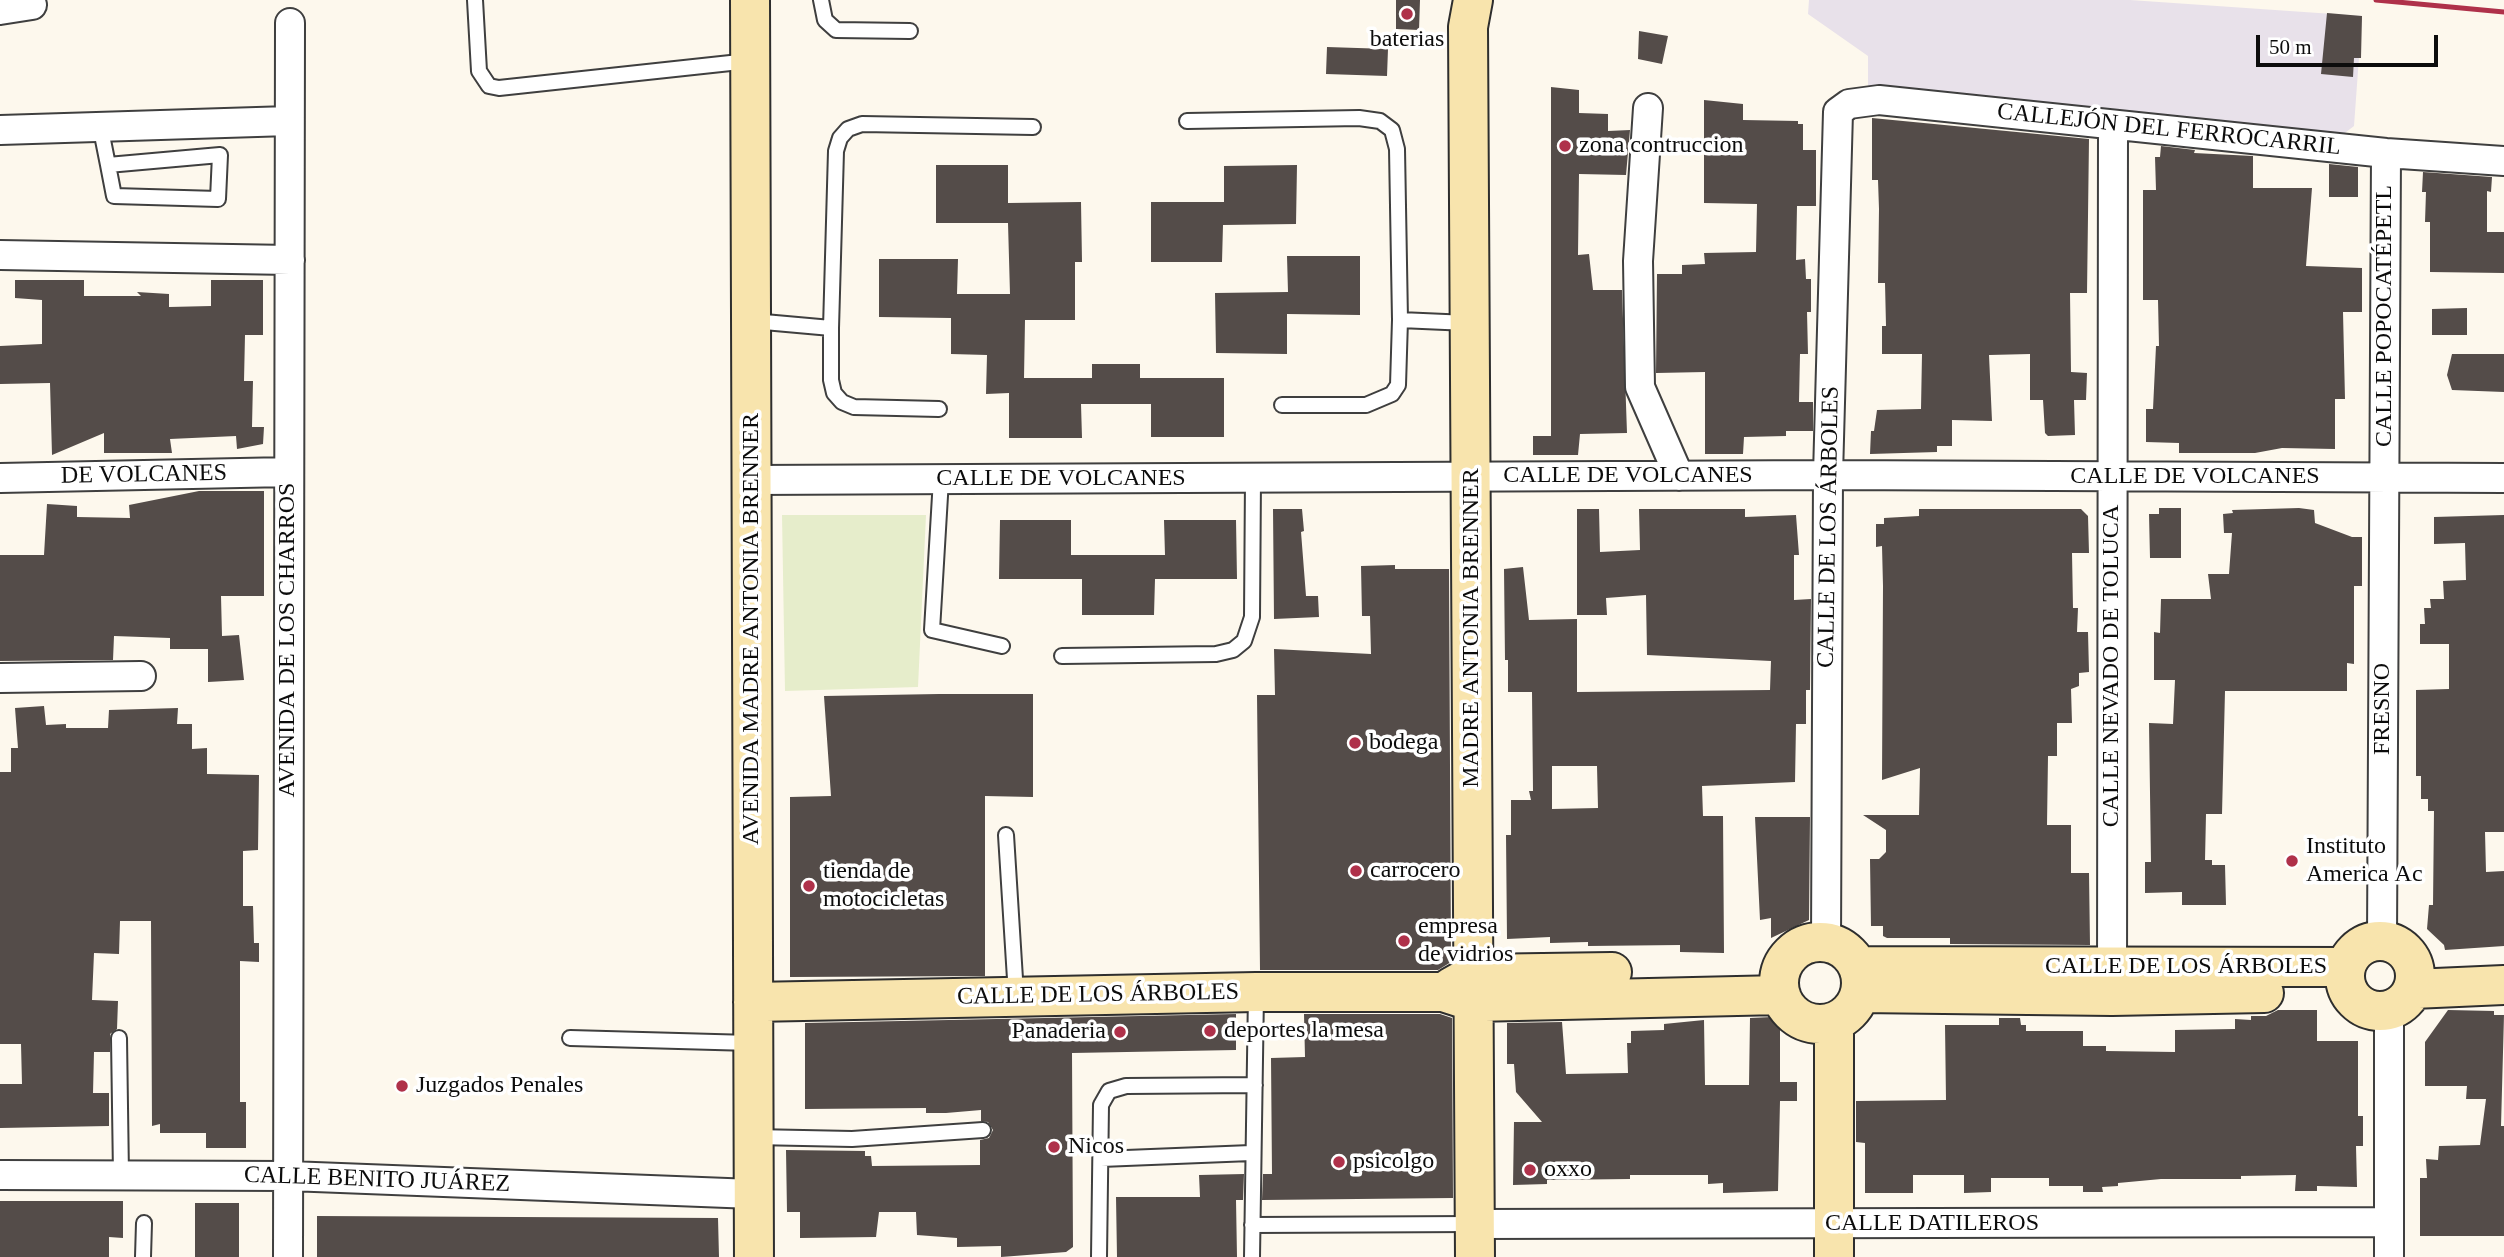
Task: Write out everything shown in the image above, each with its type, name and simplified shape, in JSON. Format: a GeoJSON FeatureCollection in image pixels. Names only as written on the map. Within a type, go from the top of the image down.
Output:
{"type":"FeatureCollection","features":[{"type":"Feature","properties":{"kind":"street","name":"AVENIDA MADRE ANTONIA BRENNER"},"geometry":{"type":"LineString","coordinates":[[750,0],[754,1257]]}},
{"type":"Feature","properties":{"kind":"street","name":"MADRE ANTONIA BRENNER"},"geometry":{"type":"LineString","coordinates":[[1473,0],[1468,27],[1471,477],[1464,989],[1475,1240]]}},
{"type":"Feature","properties":{"kind":"street"},"geometry":{"type":"LineString","coordinates":[[0,10],[32,5]]}},
{"type":"Feature","properties":{"kind":"street","name":"AVENIDA DE LOS CHARROS"},"geometry":{"type":"LineString","coordinates":[[288,1257],[290,23]]}},
{"type":"Feature","properties":{"kind":"street","name":"CALLEJÓN DEL FERROCARRIL"},"geometry":{"type":"LineString","coordinates":[[1838,112],[1849,104],[1879,100],[2386,153],[2504,161]]}},
{"type":"Feature","properties":{"kind":"street"},"geometry":{"type":"LineString","coordinates":[[1648,108],[1638,261],[1640,387],[1679,476]]}},
{"type":"Feature","properties":{"kind":"street","name":"CALLE DE LOS ÁRBOLES"},"geometry":{"type":"LineString","coordinates":[[1826,942],[1828,475],[1838,112]]}},
{"type":"Feature","properties":{"kind":"street"},"geometry":{"type":"LineString","coordinates":[[0,130],[289,121]]}},
{"type":"Feature","properties":{"kind":"street","name":"CALLE NEVADO DE TOLUCA"},"geometry":{"type":"LineString","coordinates":[[2112,982],[2113,125]]}},
{"type":"Feature","properties":{"kind":"street","name":"CALLE POPOCATÉPETL"},"geometry":{"type":"LineString","coordinates":[[2384,478],[2386,153]]}},
{"type":"Feature","properties":{"kind":"street"},"geometry":{"type":"LineString","coordinates":[[0,254],[290,260]]}},
{"type":"Feature","properties":{"kind":"street","name":"DE VOLCANES"},"geometry":{"type":"LineString","coordinates":[[0,478],[288,472]]}},
{"type":"Feature","properties":{"kind":"street","name":"CALLE DE VOLCANES"},"geometry":{"type":"LineString","coordinates":[[752,480],[1828,475],[2504,478]]}},
{"type":"Feature","properties":{"kind":"street","name":"FRESNO"},"geometry":{"type":"LineString","coordinates":[[2382,940],[2384,478]]}},
{"type":"Feature","properties":{"kind":"street"},"geometry":{"type":"LineString","coordinates":[[0,678],[141,676]]}},
{"type":"Feature","properties":{"kind":"street"},"geometry":{"type":"LineString","coordinates":[[2389,1257],[2405,989],[2403,948],[2382,940],[2360,946],[2347,979],[2364,1008],[2405,989],[2504,965]]}},
{"type":"Feature","properties":{"kind":"street"},"geometry":{"type":"LineString","coordinates":[[1826,942],[1850,955],[1859,980],[1846,1015],[1821,1022],[1796,1017],[1781,981],[1799,947],[1826,942]]}},
{"type":"Feature","properties":{"kind":"street","name":"CALLE DE LOS ÁRBOLES"},"geometry":{"type":"LineString","coordinates":[[1859,980],[2112,982],[2347,979]]}},
{"type":"Feature","properties":{"kind":"street","name":"CALLE DE LOS ÁRBOLES"},"geometry":{"type":"LineString","coordinates":[[753,1002],[1781,981]]}},
{"type":"Feature","properties":{"kind":"street"},"geometry":{"type":"LineString","coordinates":[[2405,989],[2504,985]]}},
{"type":"Feature","properties":{"kind":"street"},"geometry":{"type":"LineString","coordinates":[[1821,1022],[1821,1241]]}},
{"type":"Feature","properties":{"kind":"street","name":"CALLE BENITO JUÁREZ"},"geometry":{"type":"LineString","coordinates":[[0,1175],[289,1176],[754,1194]]}},
{"type":"Feature","properties":{"kind":"street","name":"CALLE DATILEROS"},"geometry":{"type":"LineString","coordinates":[[1475,1240],[1821,1241],[2389,1222]]}},
{"type":"Feature","properties":{"kind":"lane"},"geometry":{"type":"LineString","coordinates":[[475,0],[479,71],[489,86],[499,88],[751,61]]}},
{"type":"Feature","properties":{"kind":"lane"},"geometry":{"type":"LineString","coordinates":[[821,0],[825,20],[835,30],[911,31]]}},
{"type":"Feature","properties":{"kind":"lane"},"geometry":{"type":"LineString","coordinates":[[1187,121],[1359,118],[1380,121],[1392,130],[1396,149],[1400,320],[1398,385],[1392,394],[1366,405],[1282,405]]}},
{"type":"Feature","properties":{"kind":"lane"},"geometry":{"type":"LineString","coordinates":[[939,410],[854,407],[842,402],[834,393],[831,380],[831,328],[836,151],[840,138],[848,129],[862,124],[1033,127]]}},
{"type":"Feature","properties":{"kind":"lane"},"geometry":{"type":"LineString","coordinates":[[100,125],[114,196],[218,199],[220,155],[108,165]]}},
{"type":"Feature","properties":{"kind":"lane"},"geometry":{"type":"LineString","coordinates":[[1400,320],[1470,323]]}},
{"type":"Feature","properties":{"kind":"lane"},"geometry":{"type":"LineString","coordinates":[[751,321],[831,328]]}},
{"type":"Feature","properties":{"kind":"lane"},"geometry":{"type":"LineString","coordinates":[[1062,656],[1216,654],[1233,650],[1244,641],[1252,617],[1253,478]]}},
{"type":"Feature","properties":{"kind":"lane"},"geometry":{"type":"LineString","coordinates":[[941,479],[932,630],[1002,646]]}},
{"type":"Feature","properties":{"kind":"lane"},"geometry":{"type":"LineString","coordinates":[[1006,835],[1016,997]]}},
{"type":"Feature","properties":{"kind":"lane"},"geometry":{"type":"LineString","coordinates":[[1251,1257],[1256,992]]}},
{"type":"Feature","properties":{"kind":"lane"},"geometry":{"type":"LineString","coordinates":[[119,1038],[121,1175]]}},
{"type":"Feature","properties":{"kind":"lane"},"geometry":{"type":"LineString","coordinates":[[570,1038],[753,1043]]}},
{"type":"Feature","properties":{"kind":"lane"},"geometry":{"type":"LineString","coordinates":[[1098,1257],[1101,1105],[1109,1091],[1117,1086],[1255,1085]]}},
{"type":"Feature","properties":{"kind":"lane"},"geometry":{"type":"LineString","coordinates":[[753,1137],[852,1139],[983,1130]]}},
{"type":"Feature","properties":{"kind":"lane"},"geometry":{"type":"LineString","coordinates":[[1101,1159],[1251,1153]]}},
{"type":"Feature","properties":{"kind":"lane"},"geometry":{"type":"LineString","coordinates":[[143,1257],[144,1223]]}},
{"type":"Feature","properties":{"kind":"lane"},"geometry":{"type":"LineString","coordinates":[[1252,1225],[1475,1240]]}},
{"type":"Feature","properties":{"kind":"shaded area"},"geometry":{"type":"Polygon","coordinates":[[[1809,0],[2130,0],[2362,16],[2354,126],[2337,139],[1868,94],[1868,56],[1808,14],[1809,0]]]}},
{"type":"Feature","properties":{"kind":"green space"},"geometry":{"type":"Polygon","coordinates":[[[782,515],[926,515],[918,687],[785,691],[782,515]]]}},
{"type":"Feature","properties":{"kind":"building","name":"baterias"},"geometry":{"type":"Polygon","coordinates":[[[1396,0],[1420,0],[1419,30],[1396,29],[1396,0]]]}},
{"type":"Feature","properties":{"kind":"building"},"geometry":{"type":"Polygon","coordinates":[[[2327,13],[2362,16],[2361,58],[2354,58],[2353,77],[2321,74],[2327,13]]]}},
{"type":"Feature","properties":{"kind":"building"},"geometry":{"type":"Polygon","coordinates":[[[1639,31],[1668,36],[1662,64],[1638,59],[1639,31]]]}},
{"type":"Feature","properties":{"kind":"building"},"geometry":{"type":"Polygon","coordinates":[[[1327,47],[1388,49],[1387,76],[1326,74],[1327,47]]]}},
{"type":"Feature","properties":{"kind":"building"},"geometry":{"type":"Polygon","coordinates":[[[1551,87],[1579,90],[1579,113],[1608,114],[1608,131],[1630,130],[1626,175],[1579,174],[1578,255],[1589,254],[1593,290],[1622,290],[1627,433],[1580,434],[1578,455],[1533,455],[1533,436],[1551,436],[1551,87]]]}},
{"type":"Feature","properties":{"kind":"building"},"geometry":{"type":"Polygon","coordinates":[[[1704,100],[1743,104],[1743,120],[1798,121],[1798,124],[1803,124],[1803,150],[1816,150],[1816,206],[1797,206],[1796,260],[1805,259],[1806,279],[1811,279],[1811,312],[1807,312],[1808,354],[1800,354],[1799,402],[1813,402],[1813,431],[1786,431],[1786,436],[1744,437],[1743,454],[1705,454],[1705,372],[1656,373],[1657,274],[1682,274],[1682,265],[1705,264],[1704,253],[1756,252],[1757,204],[1704,203],[1704,100]]]}},
{"type":"Feature","properties":{"kind":"building"},"geometry":{"type":"Polygon","coordinates":[[[1872,118],[2089,139],[2087,293],[2070,293],[2071,372],[2087,373],[2086,400],[2074,400],[2075,435],[2048,436],[2045,433],[2043,400],[2030,400],[2030,354],[1989,355],[1992,421],[1952,420],[1952,446],[1937,446],[1937,452],[1870,454],[1871,431],[1874,431],[1877,410],[1921,409],[1922,354],[1882,354],[1882,326],[1886,326],[1885,283],[1878,283],[1878,180],[1872,180],[1872,118]]]}},
{"type":"Feature","properties":{"kind":"building"},"geometry":{"type":"Polygon","coordinates":[[[2161,146],[2195,150],[2194,153],[2253,156],[2253,188],[2312,188],[2306,266],[2362,268],[2362,312],[2343,312],[2345,399],[2335,399],[2335,449],[2282,448],[2255,453],[2179,453],[2179,443],[2146,442],[2146,409],[2153,409],[2156,346],[2159,346],[2158,300],[2143,300],[2143,190],[2156,190],[2155,157],[2160,157],[2161,146]]]}},
{"type":"Feature","properties":{"kind":"building"},"geometry":{"type":"Polygon","coordinates":[[[2329,164],[2358,167],[2358,197],[2329,197],[2329,164]]]}},
{"type":"Feature","properties":{"kind":"building"},"geometry":{"type":"Polygon","coordinates":[[[936,165],[1008,165],[1008,203],[1081,202],[1082,262],[1075,262],[1075,320],[1025,320],[1024,378],[1092,378],[1092,364],[1140,364],[1140,378],[1224,378],[1224,437],[1151,437],[1151,404],[1081,404],[1082,438],[1009,438],[1009,393],[986,394],[987,355],[951,354],[951,318],[879,317],[879,259],[958,259],[957,294],[1010,294],[1008,223],[936,223],[936,165]]]}},
{"type":"Feature","properties":{"kind":"building"},"geometry":{"type":"Polygon","coordinates":[[[1297,165],[1296,224],[1223,225],[1222,262],[1151,262],[1151,202],[1224,202],[1224,166],[1297,165]]]}},
{"type":"Feature","properties":{"kind":"building"},"geometry":{"type":"Polygon","coordinates":[[[2423,172],[2492,177],[2491,192],[2487,191],[2487,232],[2504,232],[2504,273],[2430,272],[2430,222],[2425,222],[2426,192],[2422,192],[2423,172]]]}},
{"type":"Feature","properties":{"kind":"building"},"geometry":{"type":"Polygon","coordinates":[[[1287,256],[1360,256],[1360,315],[1287,314],[1287,354],[1216,353],[1215,293],[1288,292],[1287,256]]]}},
{"type":"Feature","properties":{"kind":"building"},"geometry":{"type":"Polygon","coordinates":[[[15,280],[84,280],[84,296],[141,296],[137,292],[169,294],[169,307],[211,306],[211,280],[263,280],[263,335],[245,335],[244,381],[253,381],[252,427],[264,427],[263,444],[237,449],[236,436],[170,439],[172,453],[104,453],[104,433],[52,455],[50,383],[0,384],[0,346],[42,344],[42,300],[15,298],[15,280]]]}},
{"type":"Feature","properties":{"kind":"building"},"geometry":{"type":"Polygon","coordinates":[[[2467,308],[2467,335],[2432,335],[2432,309],[2467,308]]]}},
{"type":"Feature","properties":{"kind":"building"},"geometry":{"type":"Polygon","coordinates":[[[2452,354],[2504,354],[2504,392],[2452,390],[2447,375],[2452,354]]]}},
{"type":"Feature","properties":{"kind":"building"},"geometry":{"type":"Polygon","coordinates":[[[199,491],[264,491],[264,596],[221,596],[222,636],[239,635],[244,680],[208,682],[208,649],[170,649],[170,638],[114,636],[113,660],[0,661],[0,555],[44,555],[47,504],[77,506],[77,517],[130,518],[129,505],[199,491]]]}},
{"type":"Feature","properties":{"kind":"building"},"geometry":{"type":"Polygon","coordinates":[[[2159,508],[2181,508],[2181,558],[2150,558],[2149,514],[2159,514],[2159,508]]]}},
{"type":"Feature","properties":{"kind":"building"},"geometry":{"type":"Polygon","coordinates":[[[1273,509],[1302,509],[1306,596],[1318,596],[1319,617],[1274,619],[1273,509]]]}},
{"type":"Feature","properties":{"kind":"building"},"geometry":{"type":"Polygon","coordinates":[[[1577,509],[1599,509],[1600,552],[1640,550],[1639,509],[1745,509],[1745,517],[1796,515],[1799,555],[1794,555],[1794,600],[1811,599],[1810,690],[1806,690],[1806,724],[1796,724],[1795,782],[1702,786],[1703,816],[1723,816],[1724,953],[1680,952],[1680,945],[1588,946],[1588,942],[1550,943],[1550,937],[1507,939],[1506,835],[1511,835],[1511,800],[1531,800],[1529,791],[1533,791],[1532,692],[1508,692],[1504,569],[1523,567],[1529,620],[1577,619],[1577,692],[1770,690],[1771,661],[1647,655],[1646,595],[1606,598],[1607,615],[1577,615],[1577,509]],[[1552,766],[1552,809],[1598,808],[1597,766],[1552,766]]]}},
{"type":"Feature","properties":{"kind":"building"},"geometry":{"type":"Polygon","coordinates":[[[1919,509],[2081,509],[2088,516],[2089,553],[2072,553],[2073,608],[2078,608],[2077,632],[2088,632],[2089,672],[2079,673],[2079,686],[2071,689],[2072,723],[2057,723],[2057,756],[2048,756],[2047,825],[2071,825],[2071,873],[2089,873],[2090,945],[1950,944],[1950,938],[1887,938],[1883,936],[1883,926],[1871,926],[1870,859],[1879,859],[1886,852],[1886,830],[1863,815],[1919,815],[1920,768],[1882,780],[1883,586],[1882,546],[1876,547],[1876,524],[1884,524],[1884,518],[1919,516],[1919,509]]]}},
{"type":"Feature","properties":{"kind":"building"},"geometry":{"type":"Polygon","coordinates":[[[2232,510],[2314,510],[2315,523],[2352,537],[2362,537],[2362,586],[2354,586],[2354,664],[2347,663],[2347,691],[2225,691],[2222,814],[2206,814],[2205,860],[2212,860],[2212,865],[2225,865],[2226,905],[2182,905],[2182,892],[2145,893],[2145,862],[2151,862],[2149,723],[2173,724],[2175,680],[2154,680],[2154,632],[2160,633],[2161,599],[2211,599],[2208,574],[2229,574],[2232,533],[2224,533],[2223,514],[2233,513],[2232,510]]]}},
{"type":"Feature","properties":{"kind":"building"},"geometry":{"type":"Polygon","coordinates":[[[2504,515],[2504,832],[2485,832],[2486,872],[2504,871],[2504,946],[2445,950],[2444,945],[2427,929],[2429,905],[2433,905],[2434,811],[2428,811],[2428,799],[2421,799],[2421,776],[2416,776],[2416,690],[2449,689],[2449,644],[2420,644],[2420,624],[2425,624],[2424,608],[2431,608],[2430,599],[2444,599],[2443,581],[2466,580],[2465,543],[2434,544],[2434,517],[2504,515]]]}},
{"type":"Feature","properties":{"kind":"building"},"geometry":{"type":"Polygon","coordinates":[[[1000,520],[1071,520],[1071,555],[1165,555],[1164,520],[1236,520],[1237,579],[1155,579],[1154,615],[1082,615],[1082,579],[999,579],[1000,520]]]}},
{"type":"Feature","properties":{"kind":"building"},"geometry":{"type":"Polygon","coordinates":[[[1395,565],[1395,569],[1449,569],[1451,962],[1438,970],[1260,970],[1257,695],[1275,695],[1274,649],[1371,654],[1370,616],[1362,616],[1361,566],[1395,565]]]}},
{"type":"Feature","properties":{"kind":"building"},"geometry":{"type":"Polygon","coordinates":[[[1033,694],[1033,797],[985,796],[985,976],[790,977],[790,797],[831,796],[824,696],[1033,694]]]}},
{"type":"Feature","properties":{"kind":"building"},"geometry":{"type":"Polygon","coordinates":[[[44,706],[46,725],[66,724],[66,728],[108,728],[109,710],[178,708],[177,724],[192,724],[192,749],[207,748],[207,774],[259,775],[258,850],[243,851],[243,906],[253,906],[254,943],[259,943],[259,962],[240,961],[240,1102],[246,1102],[246,1148],[206,1148],[206,1133],[160,1133],[160,1124],[152,1126],[151,921],[120,921],[119,954],[94,953],[92,1000],[118,1001],[117,1029],[110,1034],[110,1052],[94,1052],[93,1093],[109,1093],[109,1126],[0,1128],[0,1084],[22,1084],[21,1044],[0,1044],[0,772],[11,772],[11,748],[18,748],[15,708],[44,706]]]}},
{"type":"Feature","properties":{"kind":"building"},"geometry":{"type":"Polygon","coordinates":[[[1755,817],[1810,817],[1809,920],[1771,938],[1771,918],[1760,920],[1755,817]]]}},
{"type":"Feature","properties":{"kind":"building"},"geometry":{"type":"Polygon","coordinates":[[[2278,1010],[2317,1010],[2317,1041],[2358,1041],[2358,1116],[2363,1116],[2363,1146],[2356,1146],[2357,1187],[2317,1186],[2317,1191],[2295,1191],[2296,1175],[2241,1176],[2241,1179],[2161,1179],[2118,1183],[2118,1186],[2102,1187],[2103,1192],[2083,1192],[2083,1186],[2049,1186],[2049,1178],[1991,1178],[1991,1192],[1964,1193],[1964,1175],[1913,1175],[1913,1193],[1865,1193],[1865,1143],[1856,1142],[1856,1101],[1946,1100],[1945,1025],[1999,1025],[1999,1018],[2020,1018],[2021,1025],[2026,1025],[2026,1031],[2083,1031],[2083,1046],[2106,1046],[2106,1051],[2175,1052],[2175,1030],[2235,1029],[2235,1019],[2251,1020],[2251,1016],[2266,1016],[2278,1010]]]}},
{"type":"Feature","properties":{"kind":"building"},"geometry":{"type":"Polygon","coordinates":[[[2448,1010],[2494,1011],[2494,1015],[2504,1015],[2501,1126],[2504,1126],[2504,1236],[2420,1236],[2420,1178],[2427,1178],[2426,1159],[2438,1160],[2439,1146],[2480,1145],[2486,1099],[2466,1099],[2467,1086],[2425,1086],[2425,1042],[2448,1010]]]}},
{"type":"Feature","properties":{"kind":"building"},"geometry":{"type":"Polygon","coordinates":[[[1236,1014],[1236,1050],[1072,1053],[1073,1247],[1066,1252],[1001,1257],[1001,1246],[957,1247],[957,1238],[917,1235],[916,1212],[879,1212],[876,1237],[800,1238],[800,1212],[787,1212],[786,1150],[865,1151],[865,1156],[871,1156],[872,1166],[980,1165],[980,1140],[989,1138],[993,1130],[988,1122],[981,1121],[981,1110],[926,1113],[926,1108],[805,1109],[805,1023],[1236,1014]]]}},
{"type":"Feature","properties":{"kind":"building"},"geometry":{"type":"Polygon","coordinates":[[[1304,1014],[1440,1014],[1452,1018],[1453,1198],[1262,1200],[1263,1174],[1272,1174],[1271,1058],[1305,1057],[1304,1014]]]}},
{"type":"Feature","properties":{"kind":"building"},"geometry":{"type":"Polygon","coordinates":[[[1772,1017],[1780,1027],[1780,1082],[1797,1082],[1797,1101],[1780,1101],[1778,1191],[1723,1193],[1723,1183],[1708,1184],[1708,1175],[1630,1175],[1630,1179],[1547,1180],[1547,1184],[1513,1185],[1514,1122],[1542,1122],[1516,1092],[1514,1064],[1507,1064],[1507,1023],[1562,1022],[1566,1074],[1628,1073],[1627,1043],[1631,1043],[1631,1031],[1664,1030],[1664,1024],[1704,1020],[1705,1085],[1749,1085],[1750,1018],[1772,1017]]]}},
{"type":"Feature","properties":{"kind":"building"},"geometry":{"type":"Polygon","coordinates":[[[1244,1174],[1243,1200],[1236,1200],[1237,1257],[1117,1257],[1116,1197],[1200,1197],[1199,1175],[1244,1174]]]}},
{"type":"Feature","properties":{"kind":"building"},"geometry":{"type":"Polygon","coordinates":[[[0,1201],[123,1201],[123,1238],[109,1237],[109,1257],[0,1257],[0,1201]]]}},
{"type":"Feature","properties":{"kind":"building"},"geometry":{"type":"Polygon","coordinates":[[[195,1203],[239,1203],[239,1257],[195,1257],[195,1203]]]}},
{"type":"Feature","properties":{"kind":"building"},"geometry":{"type":"Polygon","coordinates":[[[317,1216],[718,1218],[719,1257],[317,1257],[317,1216]]]}},
{"type":"Feature","properties":{"kind":"railway"},"geometry":{"type":"LineString","coordinates":[[2376,0],[2504,12]]}},
{"type":"Feature","properties":{"kind":"place","name":"baterias"},"geometry":{"type":"Point","coordinates":[1407,14]}},
{"type":"Feature","properties":{"kind":"place","name":"zona contruccion"},"geometry":{"type":"Point","coordinates":[1565,146]}},
{"type":"Feature","properties":{"kind":"place","name":"bodega"},"geometry":{"type":"Point","coordinates":[1355,743]}},
{"type":"Feature","properties":{"kind":"place","name":"Instituto America Ac"},"geometry":{"type":"Point","coordinates":[2292,861]}},
{"type":"Feature","properties":{"kind":"place","name":"carrocero"},"geometry":{"type":"Point","coordinates":[1356,871]}},
{"type":"Feature","properties":{"kind":"place","name":"tienda de motocicletas"},"geometry":{"type":"Point","coordinates":[809,886]}},
{"type":"Feature","properties":{"kind":"place","name":"empresa de vidrios"},"geometry":{"type":"Point","coordinates":[1404,941]}},
{"type":"Feature","properties":{"kind":"place","name":"deportes la mesa"},"geometry":{"type":"Point","coordinates":[1210,1031]}},
{"type":"Feature","properties":{"kind":"place","name":"Panaderia"},"geometry":{"type":"Point","coordinates":[1120,1032]}},
{"type":"Feature","properties":{"kind":"place","name":"Juzgados Penales"},"geometry":{"type":"Point","coordinates":[402,1086]}},
{"type":"Feature","properties":{"kind":"place","name":"Nicos"},"geometry":{"type":"Point","coordinates":[1054,1147]}},
{"type":"Feature","properties":{"kind":"place","name":"psicolgo"},"geometry":{"type":"Point","coordinates":[1339,1162]}},
{"type":"Feature","properties":{"kind":"place","name":"oxxo"},"geometry":{"type":"Point","coordinates":[1530,1170]}}]}
